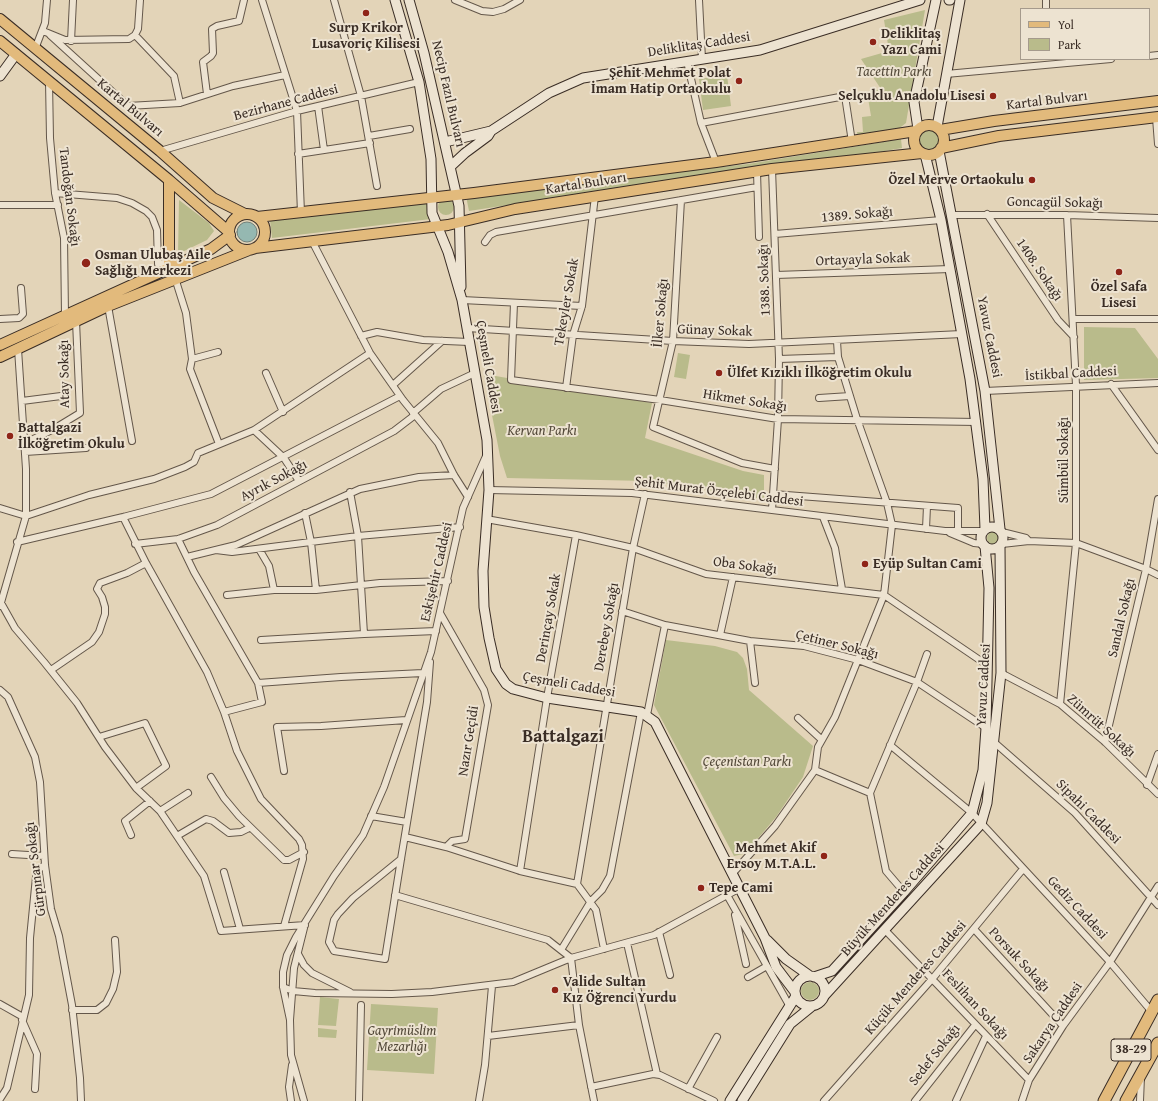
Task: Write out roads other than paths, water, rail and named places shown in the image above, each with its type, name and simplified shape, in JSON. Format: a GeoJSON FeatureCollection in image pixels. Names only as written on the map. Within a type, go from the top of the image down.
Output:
{"type":"FeatureCollection","features":[{"type":"Feature","properties":{"kind":"highway","name":"38-29"},"geometry":{"type":"LineString","coordinates":[[1104,1101],[1158,1000]]}},
{"type":"Feature","properties":{"kind":"highway","name":"38-29"},"geometry":{"type":"LineString","coordinates":[[1126,1101],[1158,1043]]}},
{"type":"Feature","properties":{"kind":"main road","name":"Kartal Bulvarı"},"geometry":{"type":"LineString","coordinates":[[0,19],[160,151],[213,198],[245,214]]}},
{"type":"Feature","properties":{"kind":"main road"},"geometry":{"type":"LineString","coordinates":[[0,41],[170,180],[229,234],[237,247],[252,249],[263,240],[265,232],[263,224],[257,217],[245,214],[234,220],[229,234],[211,249],[169,265],[0,345]]}},
{"type":"Feature","properties":{"kind":"main road","name":"Kartal Bulvarı"},"geometry":{"type":"LineString","coordinates":[[939,129],[1158,101]]}},
{"type":"Feature","properties":{"kind":"main road","name":"Kartal Bulvarı"},"geometry":{"type":"LineString","coordinates":[[940,150],[999,136],[1157,118]]}},
{"type":"Feature","properties":{"kind":"main road"},"geometry":{"type":"LineString","coordinates":[[926,125],[939,129],[944,141],[940,150],[931,155],[924,154],[917,150],[914,142],[917,130],[926,125]]}},
{"type":"Feature","properties":{"kind":"main road","name":"Kartal Bulvarı"},"geometry":{"type":"LineString","coordinates":[[257,217],[432,198],[716,162],[852,142],[917,130]]}},
{"type":"Feature","properties":{"kind":"main road","name":"Kartal Bulvarı"},"geometry":{"type":"LineString","coordinates":[[0,357],[108,306],[175,278],[252,249],[460,223],[515,209],[772,169],[924,154]]}},
{"type":"Feature","properties":{"kind":"main road"},"geometry":{"type":"LineString","coordinates":[[169,265],[170,180]]}},
{"type":"Feature","properties":{"kind":"street"},"geometry":{"type":"LineString","coordinates":[[35,49],[42,32],[47,0]]}},
{"type":"Feature","properties":{"kind":"street"},"geometry":{"type":"LineString","coordinates":[[71,40],[73,0]]}},
{"type":"Feature","properties":{"kind":"street"},"geometry":{"type":"LineString","coordinates":[[42,32],[71,40],[129,39],[135,35],[138,29],[140,0]]}},
{"type":"Feature","properties":{"kind":"street"},"geometry":{"type":"LineString","coordinates":[[207,94],[203,62],[213,53],[212,29],[217,26],[239,21],[244,0]]}},
{"type":"Feature","properties":{"kind":"street"},"geometry":{"type":"LineString","coordinates":[[262,0],[296,112],[301,213]]}},
{"type":"Feature","properties":{"kind":"street"},"geometry":{"type":"LineString","coordinates":[[334,0],[361,96],[377,186]]}},
{"type":"Feature","properties":{"kind":"street","name":"Necip Fazıl Bulvarı"},"geometry":{"type":"LineString","coordinates":[[395,0],[419,82],[432,159],[433,216],[438,226]]}},
{"type":"Feature","properties":{"kind":"street","name":"Necip Fazıl Bulvarı"},"geometry":{"type":"LineString","coordinates":[[409,0],[424,53],[445,142],[459,206],[460,223]]}},
{"type":"Feature","properties":{"kind":"street"},"geometry":{"type":"LineString","coordinates":[[455,0],[482,11],[493,12],[504,9],[520,0]]}},
{"type":"Feature","properties":{"kind":"street"},"geometry":{"type":"LineString","coordinates":[[699,0],[702,59]]}},
{"type":"Feature","properties":{"kind":"street","name":"Deliklitaş Caddesi"},"geometry":{"type":"LineString","coordinates":[[445,142],[491,131],[549,93],[573,82],[594,75],[760,50],[920,0]]}},
{"type":"Feature","properties":{"kind":"street"},"geometry":{"type":"LineString","coordinates":[[917,130],[914,102],[936,0]]}},
{"type":"Feature","properties":{"kind":"street"},"geometry":{"type":"LineString","coordinates":[[939,129],[946,74],[960,0]]}},
{"type":"Feature","properties":{"kind":"street"},"geometry":{"type":"LineString","coordinates":[[50,35],[128,106],[180,103],[233,86],[285,75]]}},
{"type":"Feature","properties":{"kind":"street"},"geometry":{"type":"LineString","coordinates":[[135,35],[174,76],[180,103]]}},
{"type":"Feature","properties":{"kind":"street"},"geometry":{"type":"LineString","coordinates":[[0,76],[16,54]]}},
{"type":"Feature","properties":{"kind":"street"},"geometry":{"type":"LineString","coordinates":[[946,74],[1048,62],[1090,60]]}},
{"type":"Feature","properties":{"kind":"street"},"geometry":{"type":"LineString","coordinates":[[687,61],[700,123],[716,162]]}},
{"type":"Feature","properties":{"kind":"street","name":"Tandoğan Sokağı"},"geometry":{"type":"LineString","coordinates":[[49,81],[50,138],[55,193],[64,238],[65,315]]}},
{"type":"Feature","properties":{"kind":"street","name":"Bezirhane Caddesi"},"geometry":{"type":"LineString","coordinates":[[160,151],[318,106],[419,82]]}},
{"type":"Feature","properties":{"kind":"street"},"geometry":{"type":"LineString","coordinates":[[700,123],[845,96],[852,142]]}},
{"type":"Feature","properties":{"kind":"street"},"geometry":{"type":"LineString","coordinates":[[318,106],[324,150]]}},
{"type":"Feature","properties":{"kind":"street"},"geometry":{"type":"LineString","coordinates":[[1157,118],[1158,144]]}},
{"type":"Feature","properties":{"kind":"street"},"geometry":{"type":"LineString","coordinates":[[369,136],[410,129]]}},
{"type":"Feature","properties":{"kind":"street","name":"Deliklitaş Caddesi"},"geometry":{"type":"LineString","coordinates":[[450,167],[464,153],[488,136],[491,131]]}},
{"type":"Feature","properties":{"kind":"street"},"geometry":{"type":"LineString","coordinates":[[298,154],[370,143]]}},
{"type":"Feature","properties":{"kind":"street","name":"Yavuz Caddesi"},"geometry":{"type":"LineString","coordinates":[[940,150],[985,390],[1001,530]]}},
{"type":"Feature","properties":{"kind":"street","name":"Yavuz Caddesi"},"geometry":{"type":"LineString","coordinates":[[924,154],[941,220],[977,422],[983,479],[984,530]]}},
{"type":"Feature","properties":{"kind":"street","name":"1388. Sokağı"},"geometry":{"type":"LineString","coordinates":[[772,169],[779,344],[778,419],[772,510]]}},
{"type":"Feature","properties":{"kind":"street"},"geometry":{"type":"LineString","coordinates":[[757,172],[759,238]]}},
{"type":"Feature","properties":{"kind":"street"},"geometry":{"type":"LineString","coordinates":[[485,242],[490,235],[496,232],[757,187]]}},
{"type":"Feature","properties":{"kind":"street"},"geometry":{"type":"LineString","coordinates":[[55,193],[110,197],[125,200],[139,206],[149,214],[156,226],[158,264],[169,265]]}},
{"type":"Feature","properties":{"kind":"street","name":"Tekeyler Sokak"},"geometry":{"type":"LineString","coordinates":[[566,388],[573,335],[582,306],[595,196]]}},
{"type":"Feature","properties":{"kind":"street","name":"İlker Sokağı"},"geometry":{"type":"LineString","coordinates":[[681,200],[673,341],[653,427],[742,463],[775,469]]}},
{"type":"Feature","properties":{"kind":"street"},"geometry":{"type":"LineString","coordinates":[[0,205],[58,205]]}},
{"type":"Feature","properties":{"kind":"street","name":"1408. Sokağı"},"geometry":{"type":"LineString","coordinates":[[987,214],[1058,320],[1074,337]]}},
{"type":"Feature","properties":{"kind":"street","name":"Goncagül Sokağı"},"geometry":{"type":"LineString","coordinates":[[952,215],[1067,215],[1158,218]]}},
{"type":"Feature","properties":{"kind":"street","name":"Sümbül Sokağı"},"geometry":{"type":"LineString","coordinates":[[1060,704],[1076,543],[1076,385],[1067,215]]}},
{"type":"Feature","properties":{"kind":"street","name":"1389. Sokağı"},"geometry":{"type":"LineString","coordinates":[[775,234],[941,220]]}},
{"type":"Feature","properties":{"kind":"street","name":"Çeşmeli Caddesi"},"geometry":{"type":"LineString","coordinates":[[460,223],[462,300]]}},
{"type":"Feature","properties":{"kind":"street","name":"Çeşmeli Caddesi"},"geometry":{"type":"LineString","coordinates":[[438,226],[448,252],[462,300],[488,453],[489,490],[483,571],[484,607],[496,669],[500,677],[513,689],[547,698],[644,713]]}},
{"type":"Feature","properties":{"kind":"street"},"geometry":{"type":"LineString","coordinates":[[312,241],[370,353],[400,396],[438,442],[454,475],[468,497]]}},
{"type":"Feature","properties":{"kind":"street","name":"Ortayayla Sokak"},"geometry":{"type":"LineString","coordinates":[[776,275],[950,269]]}},
{"type":"Feature","properties":{"kind":"street"},"geometry":{"type":"LineString","coordinates":[[175,278],[186,313],[192,359],[190,369],[219,444]]}},
{"type":"Feature","properties":{"kind":"street"},"geometry":{"type":"LineString","coordinates":[[0,319],[21,317],[24,312],[22,288]]}},
{"type":"Feature","properties":{"kind":"street"},"geometry":{"type":"LineString","coordinates":[[462,300],[582,306]]}},
{"type":"Feature","properties":{"kind":"street"},"geometry":{"type":"LineString","coordinates":[[514,303],[514,331]]}},
{"type":"Feature","properties":{"kind":"street"},"geometry":{"type":"LineString","coordinates":[[108,306],[132,441]]}},
{"type":"Feature","properties":{"kind":"street"},"geometry":{"type":"LineString","coordinates":[[1073,319],[1158,319]]}},
{"type":"Feature","properties":{"kind":"street","name":"Atay Sokağı"},"geometry":{"type":"LineString","coordinates":[[25,443],[52,430],[80,413],[76,321]]}},
{"type":"Feature","properties":{"kind":"street","name":"Günay Sokak"},"geometry":{"type":"LineString","coordinates":[[467,328],[673,341],[779,344],[962,334]]}},
{"type":"Feature","properties":{"kind":"street","name":"Hikmet Sokağı"},"geometry":{"type":"LineString","coordinates":[[514,331],[511,380],[660,400],[778,419],[808,421],[857,419],[977,422]]}},
{"type":"Feature","properties":{"kind":"street"},"geometry":{"type":"LineString","coordinates":[[361,336],[377,332],[423,340],[469,342]]}},
{"type":"Feature","properties":{"kind":"street"},"geometry":{"type":"LineString","coordinates":[[393,385],[442,341]]}},
{"type":"Feature","properties":{"kind":"street"},"geometry":{"type":"LineString","coordinates":[[733,873],[775,826],[815,770],[818,746],[835,717],[884,595],[892,525],[887,503],[857,419],[838,357],[837,341]]}},
{"type":"Feature","properties":{"kind":"street"},"geometry":{"type":"LineString","coordinates":[[18,349],[25,443],[26,516],[17,542],[1,605],[15,628],[77,703],[99,737],[136,788],[160,811],[177,836],[204,876],[222,931],[305,925]]}},
{"type":"Feature","properties":{"kind":"street"},"geometry":{"type":"LineString","coordinates":[[192,359],[218,352]]}},
{"type":"Feature","properties":{"kind":"street"},"geometry":{"type":"LineString","coordinates":[[0,508],[26,516],[89,495],[154,479],[194,462],[198,453],[254,430],[370,353]]}},
{"type":"Feature","properties":{"kind":"street"},"geometry":{"type":"LineString","coordinates":[[779,359],[838,357]]}},
{"type":"Feature","properties":{"kind":"street"},"geometry":{"type":"LineString","coordinates":[[266,373],[283,412]]}},
{"type":"Feature","properties":{"kind":"street","name":"Ayrık Sokağı"},"geometry":{"type":"LineString","coordinates":[[135,544],[178,539],[217,524],[394,431],[440,389],[475,373]]}},
{"type":"Feature","properties":{"kind":"street","name":"İstikbal Caddesi"},"geometry":{"type":"LineString","coordinates":[[985,390],[1076,385],[1158,383]]}},
{"type":"Feature","properties":{"kind":"street"},"geometry":{"type":"LineString","coordinates":[[1111,384],[1158,450]]}},
{"type":"Feature","properties":{"kind":"street"},"geometry":{"type":"LineString","coordinates":[[22,401],[61,396]]}},
{"type":"Feature","properties":{"kind":"street"},"geometry":{"type":"LineString","coordinates":[[17,542],[211,494],[284,458],[400,396]]}},
{"type":"Feature","properties":{"kind":"street"},"geometry":{"type":"LineString","coordinates":[[819,398],[850,396]]}},
{"type":"Feature","properties":{"kind":"street"},"geometry":{"type":"LineString","coordinates":[[254,430],[284,458],[299,481]]}},
{"type":"Feature","properties":{"kind":"street"},"geometry":{"type":"LineString","coordinates":[[25,452],[86,448]]}},
{"type":"Feature","properties":{"kind":"street","name":"Eskişehir Caddesi"},"geometry":{"type":"LineString","coordinates":[[304,1101],[293,1062],[290,1020],[283,987],[283,972],[287,955],[296,937],[305,925],[334,876],[363,835],[384,787],[406,720],[431,652],[464,508],[488,453]]}},
{"type":"Feature","properties":{"kind":"street"},"geometry":{"type":"LineString","coordinates":[[187,557],[236,545],[350,492],[418,477],[454,475]]}},
{"type":"Feature","properties":{"kind":"street","name":"Şehit Murat Özçelebi Caddesi"},"geometry":{"type":"LineString","coordinates":[[489,490],[645,494],[926,529],[945,532],[974,543],[984,545]]}},
{"type":"Feature","properties":{"kind":"street"},"geometry":{"type":"LineString","coordinates":[[350,492],[358,536],[363,586],[364,634]]}},
{"type":"Feature","properties":{"kind":"street","name":"Derebey Sokağı"},"geometry":{"type":"LineString","coordinates":[[577,884],[633,548],[645,494]]}},
{"type":"Feature","properties":{"kind":"street"},"geometry":{"type":"LineString","coordinates":[[773,494],[958,508],[958,531]]}},
{"type":"Feature","properties":{"kind":"street","name":"Sandal Sokağı"},"geometry":{"type":"LineString","coordinates":[[1105,742],[1146,569],[1158,499]]}},
{"type":"Feature","properties":{"kind":"street"},"geometry":{"type":"LineString","coordinates":[[926,529],[927,506]]}},
{"type":"Feature","properties":{"kind":"street"},"geometry":{"type":"LineString","coordinates":[[305,513],[311,542],[316,590]]}},
{"type":"Feature","properties":{"kind":"street"},"geometry":{"type":"LineString","coordinates":[[123,517],[135,544],[207,672],[224,712],[237,751],[261,799],[299,839],[304,852],[284,926]]}},
{"type":"Feature","properties":{"kind":"street"},"geometry":{"type":"LineString","coordinates":[[823,517],[835,548],[842,589]]}},
{"type":"Feature","properties":{"kind":"street","name":"Oba Sokağı"},"geometry":{"type":"LineString","coordinates":[[486,519],[576,535],[633,548],[706,574],[884,595],[987,665]]}},
{"type":"Feature","properties":{"kind":"street"},"geometry":{"type":"LineString","coordinates":[[1029,541],[1026,538],[1001,530],[994,526],[984,530],[981,536],[984,545],[991,549],[1001,545],[1029,541],[1076,543],[1146,569],[1158,575]]}},
{"type":"Feature","properties":{"kind":"street"},"geometry":{"type":"LineString","coordinates":[[216,550],[227,553],[358,536],[460,527]]}},
{"type":"Feature","properties":{"kind":"street","name":"Şehit Murat Özçelebi Caddesi"},"geometry":{"type":"LineString","coordinates":[[945,532],[984,530]]}},
{"type":"Feature","properties":{"kind":"street"},"geometry":{"type":"LineString","coordinates":[[1001,530],[1004,538],[1001,545]]}},
{"type":"Feature","properties":{"kind":"street","name":"Derinçay Sokak"},"geometry":{"type":"LineString","coordinates":[[520,871],[547,698],[576,535]]}},
{"type":"Feature","properties":{"kind":"street"},"geometry":{"type":"LineString","coordinates":[[178,539],[258,683],[262,702],[224,712]]}},
{"type":"Feature","properties":{"kind":"street","name":"Yavuz Caddesi"},"geometry":{"type":"LineString","coordinates":[[972,813],[983,770],[986,728],[989,588],[984,545]]}},
{"type":"Feature","properties":{"kind":"street","name":"Yavuz Caddesi"},"geometry":{"type":"LineString","coordinates":[[981,824],[987,802],[995,743],[1001,674],[1001,545]]}},
{"type":"Feature","properties":{"kind":"street"},"geometry":{"type":"LineString","coordinates":[[259,549],[270,566],[274,590]]}},
{"type":"Feature","properties":{"kind":"street"},"geometry":{"type":"LineString","coordinates":[[51,670],[92,642],[99,632],[106,607],[97,589],[100,583],[127,573],[146,563]]}},
{"type":"Feature","properties":{"kind":"street"},"geometry":{"type":"LineString","coordinates":[[720,635],[733,577]]}},
{"type":"Feature","properties":{"kind":"street"},"geometry":{"type":"LineString","coordinates":[[227,595],[274,590],[316,590],[390,582],[448,581]]}},
{"type":"Feature","properties":{"kind":"street","name":"Çetiner Sokağı"},"geometry":{"type":"LineString","coordinates":[[622,612],[665,625],[750,641],[804,646],[858,660],[917,682],[986,728]]}},
{"type":"Feature","properties":{"kind":"street","name":"Nazır Geçidi"},"geometry":{"type":"LineString","coordinates":[[440,613],[484,690],[488,705],[465,839],[452,841],[446,847]]}},
{"type":"Feature","properties":{"kind":"street"},"geometry":{"type":"LineString","coordinates":[[561,950],[591,901],[602,890],[610,876],[644,713],[665,625]]}},
{"type":"Feature","properties":{"kind":"street"},"geometry":{"type":"LineString","coordinates":[[261,640],[436,631]]}},
{"type":"Feature","properties":{"kind":"street"},"geometry":{"type":"LineString","coordinates":[[750,641],[755,683]]}},
{"type":"Feature","properties":{"kind":"street"},"geometry":{"type":"LineString","coordinates":[[401,859],[342,908],[334,920],[329,942],[332,949],[336,952],[384,959],[405,837],[427,702],[431,652]]}},
{"type":"Feature","properties":{"kind":"street"},"geometry":{"type":"LineString","coordinates":[[904,892],[886,871],[870,793],[917,682],[927,654]]}},
{"type":"Feature","properties":{"kind":"street"},"geometry":{"type":"LineString","coordinates":[[258,683],[423,673]]}},
{"type":"Feature","properties":{"kind":"street","name":"Zümrüt Sokağı"},"geometry":{"type":"LineString","coordinates":[[1001,674],[1060,704],[1105,742],[1147,785],[1158,794]]}},
{"type":"Feature","properties":{"kind":"street","name":"Gürpınar Sokağı"},"geometry":{"type":"LineString","coordinates":[[0,690],[8,698],[35,757],[40,782],[45,865],[51,910],[59,936],[72,1010],[80,1078],[81,1101]]}},
{"type":"Feature","properties":{"kind":"street"},"geometry":{"type":"LineString","coordinates":[[644,713],[655,722],[733,873],[765,938],[776,967],[800,1003],[811,1007]]}},
{"type":"Feature","properties":{"kind":"street"},"geometry":{"type":"LineString","coordinates":[[798,718],[822,740]]}},
{"type":"Feature","properties":{"kind":"street"},"geometry":{"type":"LineString","coordinates":[[284,771],[277,727],[321,726],[406,720]]}},
{"type":"Feature","properties":{"kind":"street"},"geometry":{"type":"LineString","coordinates":[[99,737],[145,723],[166,766],[136,788]]}},
{"type":"Feature","properties":{"kind":"street","name":"Sipahi Caddesi"},"geometry":{"type":"LineString","coordinates":[[995,743],[1075,813],[1158,905]]}},
{"type":"Feature","properties":{"kind":"street","name":"Gediz Caddesi"},"geometry":{"type":"LineString","coordinates":[[890,745],[972,813],[1110,962],[1152,1012]]}},
{"type":"Feature","properties":{"kind":"street"},"geometry":{"type":"LineString","coordinates":[[1147,785],[1158,754]]}},
{"type":"Feature","properties":{"kind":"street"},"geometry":{"type":"LineString","coordinates":[[815,770],[870,793]]}},
{"type":"Feature","properties":{"kind":"street"},"geometry":{"type":"LineString","coordinates":[[211,777],[224,798],[249,828],[286,861],[304,852]]}},
{"type":"Feature","properties":{"kind":"street"},"geometry":{"type":"LineString","coordinates":[[160,811],[188,794]]}},
{"type":"Feature","properties":{"kind":"street"},"geometry":{"type":"LineString","coordinates":[[131,835],[126,821],[150,801]]}},
{"type":"Feature","properties":{"kind":"street","name":"Büyük Menderes Caddesi"},"geometry":{"type":"LineString","coordinates":[[812,976],[832,971],[904,892],[972,813]]}},
{"type":"Feature","properties":{"kind":"street"},"geometry":{"type":"LineString","coordinates":[[371,816],[407,822]]}},
{"type":"Feature","properties":{"kind":"street"},"geometry":{"type":"LineString","coordinates":[[177,836],[206,819],[213,821],[229,833],[241,832],[249,828]]}},
{"type":"Feature","properties":{"kind":"street","name":"Büyük Menderes Caddesi"},"geometry":{"type":"LineString","coordinates":[[825,995],[981,824]]}},
{"type":"Feature","properties":{"kind":"street"},"geometry":{"type":"LineString","coordinates":[[405,837],[446,847],[520,871],[577,884],[591,901],[596,910],[604,949]]}},
{"type":"Feature","properties":{"kind":"street"},"geometry":{"type":"LineString","coordinates":[[12,854],[44,856]]}},
{"type":"Feature","properties":{"kind":"street"},"geometry":{"type":"LineString","coordinates":[[0,1099],[7,1088],[22,1018],[29,995],[30,938],[36,877],[37,872],[45,865]]}},
{"type":"Feature","properties":{"kind":"street","name":"Küçük Menderes Caddesi"},"geometry":{"type":"LineString","coordinates":[[827,1100],[933,978],[1024,869]]}},
{"type":"Feature","properties":{"kind":"street"},"geometry":{"type":"LineString","coordinates":[[224,872],[240,929]]}},
{"type":"Feature","properties":{"kind":"street","name":"Sakarya Caddesi"},"geometry":{"type":"LineString","coordinates":[[1022,1101],[1030,1080],[1063,1026],[1110,962],[1158,886]]}},
{"type":"Feature","properties":{"kind":"street"},"geometry":{"type":"LineString","coordinates":[[283,987],[293,991],[315,993],[408,993],[492,986],[513,982],[571,958],[627,943],[659,932],[740,888]]}},
{"type":"Feature","properties":{"kind":"street"},"geometry":{"type":"LineString","coordinates":[[395,895],[548,940],[571,958],[579,1024],[594,1101]]}},
{"type":"Feature","properties":{"kind":"street"},"geometry":{"type":"LineString","coordinates":[[727,895],[789,1005]]}},
{"type":"Feature","properties":{"kind":"street"},"geometry":{"type":"LineString","coordinates":[[734,908],[746,964]]}},
{"type":"Feature","properties":{"kind":"street","name":"Eskişehir Caddesi"},"geometry":{"type":"LineString","coordinates":[[290,1020],[294,968],[305,925]]}},
{"type":"Feature","properties":{"kind":"street","name":"Porsuk Sokağı"},"geometry":{"type":"LineString","coordinates":[[974,929],[1063,1026]]}},
{"type":"Feature","properties":{"kind":"street","name":"Feslihan Sokağı"},"geometry":{"type":"LineString","coordinates":[[885,930],[933,978],[975,1025],[1030,1080]]}},
{"type":"Feature","properties":{"kind":"street"},"geometry":{"type":"LineString","coordinates":[[659,932],[670,975]]}},
{"type":"Feature","properties":{"kind":"street"},"geometry":{"type":"LineString","coordinates":[[742,1101],[790,1024],[811,1007],[818,1004],[825,995],[823,983],[786,959],[765,938]]}},
{"type":"Feature","properties":{"kind":"street"},"geometry":{"type":"LineString","coordinates":[[72,1010],[97,1010],[106,1003],[113,989],[116,972],[116,940]]}},
{"type":"Feature","properties":{"kind":"street"},"geometry":{"type":"LineString","coordinates":[[627,943],[657,1074]]}},
{"type":"Feature","properties":{"kind":"street"},"geometry":{"type":"LineString","coordinates":[[298,954],[304,965],[312,972],[352,992]]}},
{"type":"Feature","properties":{"kind":"street"},"geometry":{"type":"LineString","coordinates":[[748,977],[767,966]]}},
{"type":"Feature","properties":{"kind":"street"},"geometry":{"type":"LineString","coordinates":[[730,1101],[783,1018],[795,994],[799,981],[812,976]]}},
{"type":"Feature","properties":{"kind":"street"},"geometry":{"type":"LineString","coordinates":[[479,1101],[488,1036],[492,986]]}},
{"type":"Feature","properties":{"kind":"street"},"geometry":{"type":"LineString","coordinates":[[0,1004],[22,1018],[36,1054],[35,1089]]}},
{"type":"Feature","properties":{"kind":"street"},"geometry":{"type":"LineString","coordinates":[[359,1101],[361,1005]]}},
{"type":"Feature","properties":{"kind":"street"},"geometry":{"type":"LineString","coordinates":[[488,1036],[579,1024]]}},
{"type":"Feature","properties":{"kind":"street","name":"Sedef Sokağı"},"geometry":{"type":"LineString","coordinates":[[915,1101],[975,1025]]}},
{"type":"Feature","properties":{"kind":"street"},"geometry":{"type":"LineString","coordinates":[[956,1101],[986,1036]]}},
{"type":"Feature","properties":{"kind":"street"},"geometry":{"type":"LineString","coordinates":[[688,1088],[717,1037]]}},
{"type":"Feature","properties":{"kind":"street"},"geometry":{"type":"LineString","coordinates":[[291,1101],[289,1087],[293,1062]]}},
{"type":"Feature","properties":{"kind":"street"},"geometry":{"type":"LineString","coordinates":[[591,1087],[645,1074],[657,1074],[714,1101]]}},
{"type":"Feature","properties":{"kind":"street"},"geometry":{"type":"LineString","coordinates":[[1140,1101],[1141,1074]]}},
{"type":"Feature","properties":{"kind":"water"},"geometry":{"type":"Polygon","coordinates":[[[247,222],[254,225],[257,232],[254,239],[247,242],[240,239],[237,232],[240,225],[247,222]]]}},
{"type":"Feature","properties":{"kind":"place","name":"Surp Krikor Lusavoriç Kilisesi"},"geometry":{"type":"Point","coordinates":[366,13]}},
{"type":"Feature","properties":{"kind":"place","name":"Deliklitaş Yazı Cami"},"geometry":{"type":"Point","coordinates":[873,42]}},
{"type":"Feature","properties":{"kind":"place","name":"Şehit Mehmet Polat İmam Hatip Ortaokulu"},"geometry":{"type":"Point","coordinates":[739,81]}},
{"type":"Feature","properties":{"kind":"place","name":"Selçuklu Anadolu Lisesi"},"geometry":{"type":"Point","coordinates":[993,96]}},
{"type":"Feature","properties":{"kind":"place","name":"Özel Merve Ortaokulu"},"geometry":{"type":"Point","coordinates":[1032,180]}},
{"type":"Feature","properties":{"kind":"place","name":"Osman Ulubaş Aile Sağlığı Merkezi"},"geometry":{"type":"Point","coordinates":[86,263]}},
{"type":"Feature","properties":{"kind":"place","name":"Özel Safa Lisesi"},"geometry":{"type":"Point","coordinates":[1119,272]}},
{"type":"Feature","properties":{"kind":"place","name":"Ülfet Kızıklı İlköğretim Okulu"},"geometry":{"type":"Point","coordinates":[719,373]}},
{"type":"Feature","properties":{"kind":"place","name":"Battalgazi İlköğretim Okulu"},"geometry":{"type":"Point","coordinates":[10,436]}},
{"type":"Feature","properties":{"kind":"place","name":"Eyüp Sultan Cami"},"geometry":{"type":"Point","coordinates":[865,564]}},
{"type":"Feature","properties":{"kind":"place","name":"Mehmet Akif Ersoy M.T.A.L."},"geometry":{"type":"Point","coordinates":[824,856]}},
{"type":"Feature","properties":{"kind":"place","name":"Tepe Cami"},"geometry":{"type":"Point","coordinates":[701,888]}},
{"type":"Feature","properties":{"kind":"place","name":"Valide Sultan Kız Öğrenci Yurdu"},"geometry":{"type":"Point","coordinates":[555,990]}},
{"type":"Feature","properties":{"kind":"district","name":"Battalgazi"},"geometry":{"type":"Point","coordinates":[563,737]}},
{"type":"Feature","properties":{"kind":"park label","name":"Tacettin Parkı"},"geometry":{"type":"Point","coordinates":[894,72]}},
{"type":"Feature","properties":{"kind":"park label","name":"Kervan Parkı"},"geometry":{"type":"Point","coordinates":[542,431]}},
{"type":"Feature","properties":{"kind":"park label","name":"Çeçenistan Parkı"},"geometry":{"type":"Point","coordinates":[747,762]}},
{"type":"Feature","properties":{"kind":"park label","name":"Gayrimüslim Mezarlığı"},"geometry":{"type":"Point","coordinates":[402,1040]}}]}
